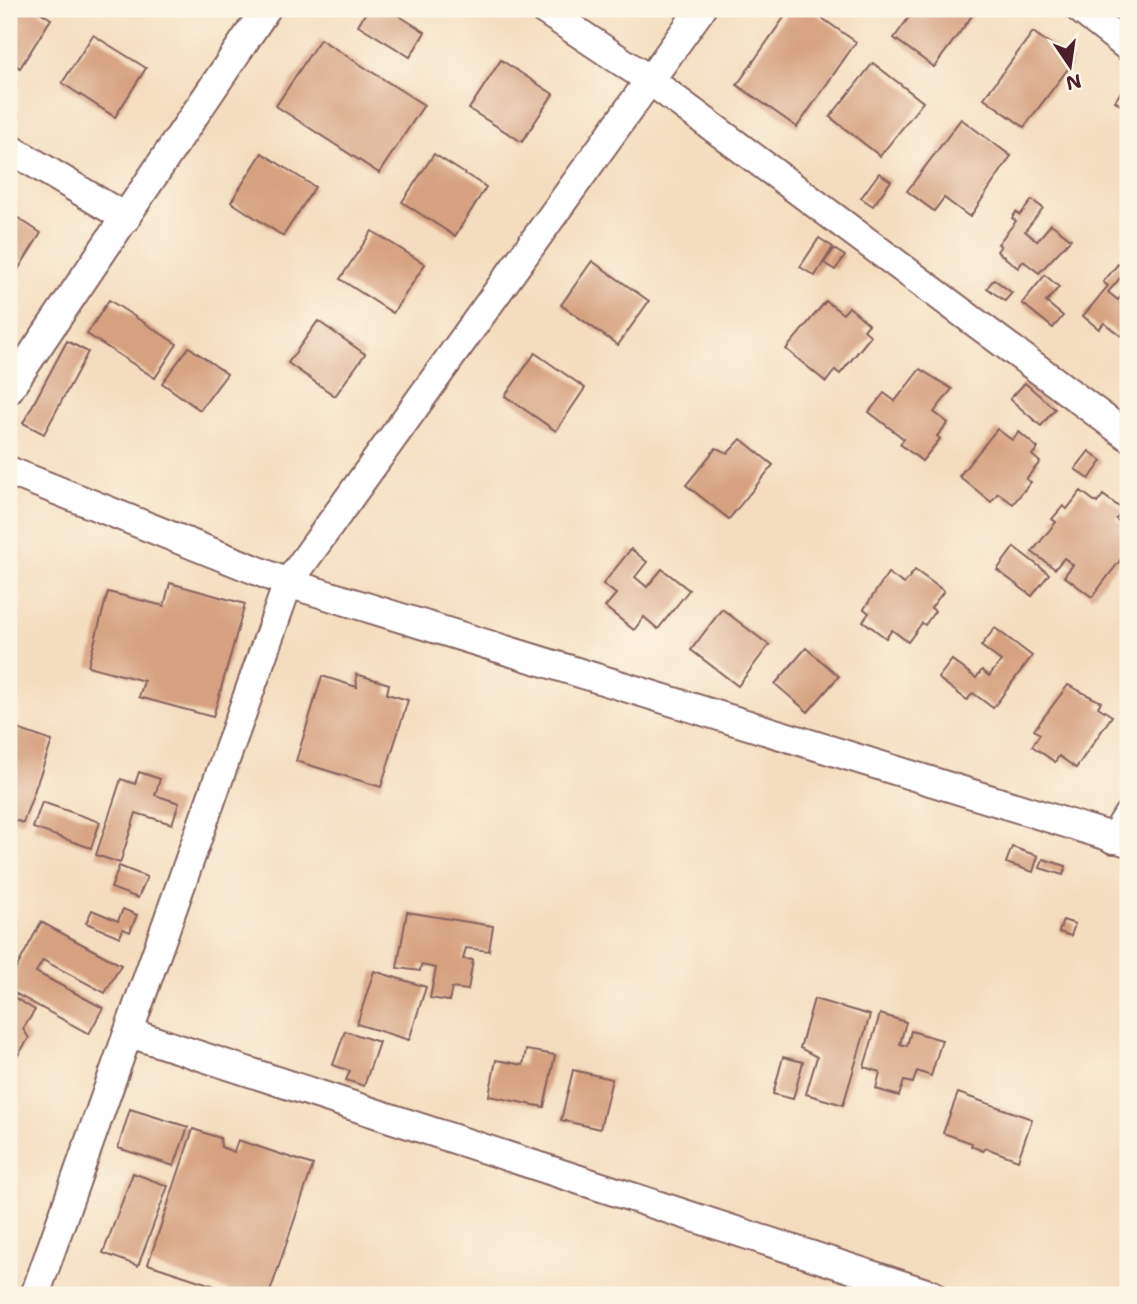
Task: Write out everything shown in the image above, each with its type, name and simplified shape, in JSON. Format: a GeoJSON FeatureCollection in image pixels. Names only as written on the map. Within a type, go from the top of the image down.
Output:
{"type":"FeatureCollection","features":[{"type":"Feature","properties":{"kind":"street"},"geometry":{"type":"LineString","coordinates":[[9,389],[265,9]]}},
{"type":"Feature","properties":{"kind":"street"},"geometry":{"type":"LineString","coordinates":[[543,9],[649,79],[1128,436]]}},
{"type":"Feature","properties":{"kind":"street"},"geometry":{"type":"LineString","coordinates":[[35,1295],[288,583],[701,9]]}},
{"type":"Feature","properties":{"kind":"street"},"geometry":{"type":"LineString","coordinates":[[1080,9],[1128,47]]}},
{"type":"Feature","properties":{"kind":"street"},"geometry":{"type":"LineString","coordinates":[[9,148],[126,219]]}},
{"type":"Feature","properties":{"kind":"street"},"geometry":{"type":"LineString","coordinates":[[9,471],[288,583],[1120,840],[1128,815]]}},
{"type":"Feature","properties":{"kind":"street"},"geometry":{"type":"LineString","coordinates":[[130,1032],[932,1295]]}},
{"type":"Feature","properties":{"kind":"building"},"geometry":{"type":"Polygon","coordinates":[[[9,9],[35,9],[51,19],[20,68],[9,61],[9,9]]]}},
{"type":"Feature","properties":{"kind":"building"},"geometry":{"type":"Polygon","coordinates":[[[368,9],[399,9],[396,14],[425,32],[410,57],[358,25],[368,9]]]}},
{"type":"Feature","properties":{"kind":"building"},"geometry":{"type":"Polygon","coordinates":[[[790,9],[809,9],[856,42],[797,127],[737,85],[790,9]]]}},
{"type":"Feature","properties":{"kind":"building"},"geometry":{"type":"Polygon","coordinates":[[[915,9],[977,9],[934,67],[894,38],[915,9]]]}},
{"type":"Feature","properties":{"kind":"building"},"geometry":{"type":"Polygon","coordinates":[[[1033,32],[1074,61],[1024,127],[984,98],[1033,32]]]}},
{"type":"Feature","properties":{"kind":"building"},"geometry":{"type":"Polygon","coordinates":[[[93,35],[146,68],[115,117],[62,83],[93,35]]]}},
{"type":"Feature","properties":{"kind":"building"},"geometry":{"type":"Polygon","coordinates":[[[320,39],[424,105],[379,173],[276,106],[320,39]]]}},
{"type":"Feature","properties":{"kind":"building"},"geometry":{"type":"Polygon","coordinates":[[[501,60],[553,94],[522,142],[469,109],[501,60]]]}},
{"type":"Feature","properties":{"kind":"building"},"geometry":{"type":"Polygon","coordinates":[[[873,63],[923,102],[880,156],[830,117],[873,63]]]}},
{"type":"Feature","properties":{"kind":"building"},"geometry":{"type":"Polygon","coordinates":[[[1123,89],[1128,92],[1127,110],[1115,101],[1123,89]]]}},
{"type":"Feature","properties":{"kind":"building"},"geometry":{"type":"Polygon","coordinates":[[[961,119],[1011,156],[970,217],[944,198],[934,211],[907,191],[961,119]]]}},
{"type":"Feature","properties":{"kind":"building"},"geometry":{"type":"Polygon","coordinates":[[[262,153],[315,187],[283,236],[231,202],[262,153]]]}},
{"type":"Feature","properties":{"kind":"building"},"geometry":{"type":"Polygon","coordinates":[[[434,154],[486,187],[455,236],[402,202],[434,154]]]}},
{"type":"Feature","properties":{"kind":"building"},"geometry":{"type":"Polygon","coordinates":[[[879,173],[891,181],[873,206],[861,198],[879,173]]]}},
{"type":"Feature","properties":{"kind":"building"},"geometry":{"type":"Polygon","coordinates":[[[1032,200],[1043,208],[1025,231],[1037,241],[1051,224],[1071,239],[1039,273],[1023,261],[1018,268],[997,251],[1001,246],[998,244],[1016,221],[1012,218],[1016,212],[1020,215],[1032,200]]]}},
{"type":"Feature","properties":{"kind":"building"},"geometry":{"type":"Polygon","coordinates":[[[9,212],[41,233],[9,284],[9,212]]]}},
{"type":"Feature","properties":{"kind":"building"},"geometry":{"type":"Polygon","coordinates":[[[372,231],[425,264],[393,313],[340,279],[372,231]]]}},
{"type":"Feature","properties":{"kind":"building"},"geometry":{"type":"Polygon","coordinates":[[[819,238],[833,247],[815,276],[800,267],[819,238]]]}},
{"type":"Feature","properties":{"kind":"building"},"geometry":{"type":"Polygon","coordinates":[[[834,249],[845,256],[835,270],[824,263],[834,249]]]}},
{"type":"Feature","properties":{"kind":"building"},"geometry":{"type":"Polygon","coordinates":[[[592,261],[649,301],[618,345],[561,305],[592,261]]]}},
{"type":"Feature","properties":{"kind":"building"},"geometry":{"type":"Polygon","coordinates":[[[1118,264],[1126,271],[1108,292],[1118,300],[1128,288],[1128,327],[1121,336],[1104,323],[1099,329],[1083,316],[1108,286],[1103,282],[1118,264]]]}},
{"type":"Feature","properties":{"kind":"building"},"geometry":{"type":"Polygon","coordinates":[[[1045,275],[1059,287],[1046,302],[1063,316],[1053,328],[1022,303],[1045,275]]]}},
{"type":"Feature","properties":{"kind":"building"},"geometry":{"type":"Polygon","coordinates":[[[994,279],[1012,293],[1005,301],[987,288],[994,279]]]}},
{"type":"Feature","properties":{"kind":"building"},"geometry":{"type":"Polygon","coordinates":[[[109,300],[177,344],[155,378],[87,334],[109,300]]]}},
{"type":"Feature","properties":{"kind":"building"},"geometry":{"type":"Polygon","coordinates":[[[826,301],[843,314],[849,307],[869,324],[864,330],[871,336],[840,374],[835,370],[826,382],[786,349],[826,301]]]}},
{"type":"Feature","properties":{"kind":"building"},"geometry":{"type":"Polygon","coordinates":[[[318,321],[365,354],[335,396],[288,363],[318,321]]]}},
{"type":"Feature","properties":{"kind":"building"},"geometry":{"type":"Polygon","coordinates":[[[67,341],[88,352],[44,434],[23,423],[67,341]]]}},
{"type":"Feature","properties":{"kind":"building"},"geometry":{"type":"Polygon","coordinates":[[[189,347],[227,374],[200,410],[162,383],[189,347]]]}},
{"type":"Feature","properties":{"kind":"building"},"geometry":{"type":"Polygon","coordinates":[[[535,353],[585,388],[556,431],[505,396],[535,353]]]}},
{"type":"Feature","properties":{"kind":"building"},"geometry":{"type":"Polygon","coordinates":[[[920,369],[952,389],[934,412],[948,423],[937,436],[940,439],[922,461],[900,444],[904,439],[869,412],[884,393],[895,401],[920,369]]]}},
{"type":"Feature","properties":{"kind":"building"},"geometry":{"type":"Polygon","coordinates":[[[1025,383],[1055,409],[1041,426],[1010,399],[1025,383]]]}},
{"type":"Feature","properties":{"kind":"building"},"geometry":{"type":"Polygon","coordinates":[[[997,429],[1012,440],[1019,432],[1038,448],[1032,455],[1040,462],[1026,479],[1031,482],[1013,504],[998,493],[991,502],[959,476],[997,429]]]}},
{"type":"Feature","properties":{"kind":"building"},"geometry":{"type":"Polygon","coordinates":[[[741,439],[773,465],[729,519],[686,485],[716,448],[728,453],[741,439]]]}},
{"type":"Feature","properties":{"kind":"building"},"geometry":{"type":"Polygon","coordinates":[[[1089,451],[1102,461],[1089,479],[1075,469],[1089,451]]]}},
{"type":"Feature","properties":{"kind":"building"},"geometry":{"type":"Polygon","coordinates":[[[1081,491],[1097,503],[1103,495],[1123,510],[1116,519],[1128,528],[1128,550],[1092,597],[1064,576],[1073,565],[1064,558],[1055,569],[1032,552],[1056,522],[1052,519],[1063,506],[1067,509],[1081,491]]]}},
{"type":"Feature","properties":{"kind":"building"},"geometry":{"type":"Polygon","coordinates":[[[1014,547],[1049,574],[1032,596],[997,570],[1014,547]]]}},
{"type":"Feature","properties":{"kind":"building"},"geometry":{"type":"Polygon","coordinates":[[[631,549],[647,562],[635,577],[647,587],[662,569],[689,590],[658,629],[644,617],[634,630],[605,607],[616,594],[603,584],[631,549]]]}},
{"type":"Feature","properties":{"kind":"building"},"geometry":{"type":"Polygon","coordinates":[[[915,570],[944,591],[931,608],[935,611],[908,642],[892,630],[886,638],[863,621],[869,613],[864,609],[888,573],[904,584],[915,570]]]}},
{"type":"Feature","properties":{"kind":"building"},"geometry":{"type":"Polygon","coordinates":[[[170,583],[245,604],[213,717],[139,697],[144,681],[88,666],[108,592],[164,606],[170,583]]]}},
{"type":"Feature","properties":{"kind":"building"},"geometry":{"type":"Polygon","coordinates":[[[722,609],[769,645],[738,686],[691,650],[722,609]]]}},
{"type":"Feature","properties":{"kind":"building"},"geometry":{"type":"Polygon","coordinates":[[[995,628],[1032,656],[993,708],[973,693],[967,700],[938,678],[952,660],[976,678],[982,670],[989,676],[1001,661],[981,646],[995,628]]]}},
{"type":"Feature","properties":{"kind":"building"},"geometry":{"type":"Polygon","coordinates":[[[806,648],[839,676],[808,712],[775,684],[806,648]]]}},
{"type":"Feature","properties":{"kind":"building"},"geometry":{"type":"Polygon","coordinates":[[[356,674],[389,684],[387,694],[408,700],[381,787],[296,761],[322,676],[357,687],[356,674]]]}},
{"type":"Feature","properties":{"kind":"building"},"geometry":{"type":"Polygon","coordinates":[[[1068,685],[1101,702],[1098,707],[1112,716],[1076,768],[1059,756],[1055,762],[1032,746],[1040,734],[1034,730],[1068,685]]]}},
{"type":"Feature","properties":{"kind":"building"},"geometry":{"type":"Polygon","coordinates":[[[9,726],[52,741],[23,823],[9,818],[9,726]]]}},
{"type":"Feature","properties":{"kind":"building"},"geometry":{"type":"Polygon","coordinates":[[[139,772],[160,779],[155,795],[179,803],[172,824],[136,813],[120,863],[96,855],[121,779],[135,784],[139,772]]]}},
{"type":"Feature","properties":{"kind":"building"},"geometry":{"type":"Polygon","coordinates":[[[42,802],[100,822],[91,848],[33,828],[42,802]]]}},
{"type":"Feature","properties":{"kind":"building"},"geometry":{"type":"Polygon","coordinates":[[[1012,847],[1038,856],[1033,872],[1006,863],[1012,847]]]}},
{"type":"Feature","properties":{"kind":"building"},"geometry":{"type":"Polygon","coordinates":[[[1043,859],[1066,866],[1063,875],[1040,868],[1043,859]]]}},
{"type":"Feature","properties":{"kind":"building"},"geometry":{"type":"Polygon","coordinates":[[[119,866],[147,877],[138,898],[111,888],[119,866]]]}},
{"type":"Feature","properties":{"kind":"building"},"geometry":{"type":"Polygon","coordinates":[[[123,909],[137,915],[130,932],[123,929],[120,937],[86,923],[92,910],[118,921],[123,909]]]}},
{"type":"Feature","properties":{"kind":"building"},"geometry":{"type":"Polygon","coordinates":[[[407,912],[493,926],[489,951],[466,948],[463,959],[473,960],[468,990],[452,988],[449,1001],[430,998],[436,968],[421,965],[420,971],[397,968],[407,912]]]}},
{"type":"Feature","properties":{"kind":"building"},"geometry":{"type":"Polygon","coordinates":[[[1063,920],[1075,924],[1071,936],[1059,932],[1063,920]]]}},
{"type":"Feature","properties":{"kind":"building"},"geometry":{"type":"Polygon","coordinates":[[[41,922],[121,965],[105,993],[43,960],[36,972],[103,1008],[89,1034],[9,990],[9,982],[41,922]]]}},
{"type":"Feature","properties":{"kind":"building"},"geometry":{"type":"Polygon","coordinates":[[[374,971],[426,987],[409,1040],[357,1024],[374,971]]]}},
{"type":"Feature","properties":{"kind":"building"},"geometry":{"type":"Polygon","coordinates":[[[10,995],[35,1010],[23,1029],[29,1038],[14,1061],[9,1058],[10,995]]]}},
{"type":"Feature","properties":{"kind":"building"},"geometry":{"type":"Polygon","coordinates":[[[814,999],[870,1015],[843,1105],[806,1094],[817,1057],[800,1048],[814,999]]]}},
{"type":"Feature","properties":{"kind":"building"},"geometry":{"type":"Polygon","coordinates":[[[880,1014],[906,1022],[900,1044],[907,1046],[911,1031],[942,1040],[931,1076],[917,1071],[913,1083],[904,1081],[899,1096],[876,1089],[880,1072],[864,1067],[880,1014]]]}},
{"type":"Feature","properties":{"kind":"building"},"geometry":{"type":"Polygon","coordinates":[[[345,1031],[379,1042],[364,1086],[346,1080],[350,1071],[333,1065],[345,1031]]]}},
{"type":"Feature","properties":{"kind":"building"},"geometry":{"type":"Polygon","coordinates":[[[526,1050],[555,1055],[544,1107],[489,1096],[496,1060],[523,1065],[526,1050]]]}},
{"type":"Feature","properties":{"kind":"building"},"geometry":{"type":"Polygon","coordinates":[[[783,1057],[803,1062],[793,1099],[773,1094],[783,1057]]]}},
{"type":"Feature","properties":{"kind":"building"},"geometry":{"type":"Polygon","coordinates":[[[573,1070],[612,1079],[600,1129],[561,1120],[573,1070]]]}},
{"type":"Feature","properties":{"kind":"building"},"geometry":{"type":"Polygon","coordinates":[[[958,1093],[1032,1119],[1018,1160],[986,1148],[983,1151],[971,1146],[972,1143],[943,1133],[958,1093]]]}},
{"type":"Feature","properties":{"kind":"building"},"geometry":{"type":"Polygon","coordinates":[[[130,1109],[188,1127],[174,1166],[118,1148],[130,1109]]]}},
{"type":"Feature","properties":{"kind":"building"},"geometry":{"type":"Polygon","coordinates":[[[193,1129],[220,1138],[221,1147],[234,1152],[238,1140],[313,1165],[269,1295],[242,1295],[148,1264],[193,1129]]]}},
{"type":"Feature","properties":{"kind":"building"},"geometry":{"type":"Polygon","coordinates":[[[133,1173],[168,1186],[138,1266],[103,1253],[133,1173]]]}}]}
